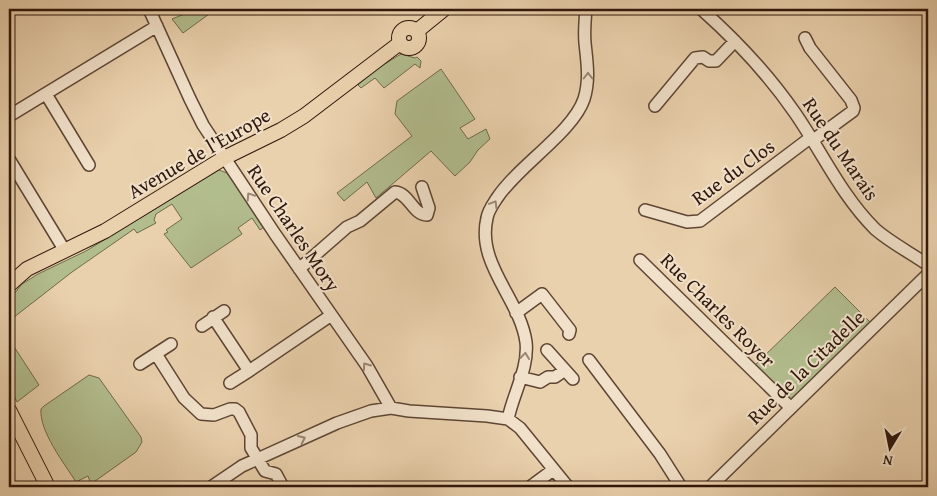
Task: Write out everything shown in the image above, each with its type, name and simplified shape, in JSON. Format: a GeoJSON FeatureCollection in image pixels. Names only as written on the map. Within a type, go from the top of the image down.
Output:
{"type":"FeatureCollection","features":[{"type":"Feature","properties":{"kind":"main road","name":"Avenue de l'Europe"},"geometry":{"type":"LineString","coordinates":[[9,285],[27,269],[105,231],[224,158],[267,138],[304,116],[400,43],[409,48],[415,46],[419,41],[417,31],[444,9]]}},
{"type":"Feature","properties":{"kind":"main road"},"geometry":{"type":"LineString","coordinates":[[9,410],[48,487]]}},
{"type":"Feature","properties":{"kind":"street","name":"Rue Charles Mory"},"geometry":{"type":"LineString","coordinates":[[149,9],[196,113],[330,316],[367,366],[392,408]]}},
{"type":"Feature","properties":{"kind":"street"},"geometry":{"type":"LineString","coordinates":[[508,419],[526,358],[526,341],[516,313],[494,269],[488,252],[485,229],[487,216],[505,187],[564,129],[575,116],[583,101],[588,85],[585,40],[586,9]]}},
{"type":"Feature","properties":{"kind":"street","name":"Rue du Marais"},"geometry":{"type":"LineString","coordinates":[[701,9],[751,56],[781,95],[835,180],[874,227],[883,236],[926,261]]}},
{"type":"Feature","properties":{"kind":"street"},"geometry":{"type":"LineString","coordinates":[[9,116],[157,26]]}},
{"type":"Feature","properties":{"kind":"street","name":"Rue du Clos"},"geometry":{"type":"LineString","coordinates":[[645,210],[688,222],[700,221],[853,111],[854,108],[851,100],[804,38]]}},
{"type":"Feature","properties":{"kind":"street"},"geometry":{"type":"LineString","coordinates":[[655,106],[696,58],[699,56],[709,61],[716,61],[735,41]]}},
{"type":"Feature","properties":{"kind":"street"},"geometry":{"type":"LineString","coordinates":[[46,94],[89,164]]}},
{"type":"Feature","properties":{"kind":"street"},"geometry":{"type":"LineString","coordinates":[[9,159],[65,251]]}},
{"type":"Feature","properties":{"kind":"street"},"geometry":{"type":"LineString","coordinates":[[299,269],[347,227],[360,221],[395,192],[402,193],[420,213],[427,215],[429,208],[422,187]]}},
{"type":"Feature","properties":{"kind":"street","name":"Rue Charles Royer"},"geometry":{"type":"LineString","coordinates":[[640,260],[791,408]]}},
{"type":"Feature","properties":{"kind":"street","name":"Rue de la Citadelle"},"geometry":{"type":"LineString","coordinates":[[710,487],[928,274]]}},
{"type":"Feature","properties":{"kind":"street"},"geometry":{"type":"LineString","coordinates":[[516,313],[542,294],[570,330],[569,334]]}},
{"type":"Feature","properties":{"kind":"street"},"geometry":{"type":"LineString","coordinates":[[202,326],[224,311]]}},
{"type":"Feature","properties":{"kind":"street"},"geometry":{"type":"LineString","coordinates":[[230,383],[330,316]]}},
{"type":"Feature","properties":{"kind":"street"},"geometry":{"type":"LineString","coordinates":[[213,317],[248,371]]}},
{"type":"Feature","properties":{"kind":"street"},"geometry":{"type":"LineString","coordinates":[[140,364],[172,344]]}},
{"type":"Feature","properties":{"kind":"street"},"geometry":{"type":"LineString","coordinates":[[547,350],[573,379]]}},
{"type":"Feature","properties":{"kind":"street"},"geometry":{"type":"LineString","coordinates":[[156,354],[184,398],[201,414],[214,415],[230,409],[235,409],[239,412],[251,435],[251,448],[265,471],[276,474],[283,487]]}},
{"type":"Feature","properties":{"kind":"street"},"geometry":{"type":"LineString","coordinates":[[589,360],[660,454],[681,487]]}},
{"type":"Feature","properties":{"kind":"street"},"geometry":{"type":"LineString","coordinates":[[520,377],[540,382],[548,377],[555,377],[565,370]]}},
{"type":"Feature","properties":{"kind":"street"},"geometry":{"type":"LineString","coordinates":[[211,487],[222,478],[258,459],[337,423],[371,411],[392,408],[508,419],[520,428],[568,487]]}},
{"type":"Feature","properties":{"kind":"street"},"geometry":{"type":"LineString","coordinates":[[530,487],[553,470]]}},
{"type":"Feature","properties":{"kind":"green space"},"geometry":{"type":"Polygon","coordinates":[[[197,9],[216,9],[183,33],[172,19],[197,9]]]}},
{"type":"Feature","properties":{"kind":"green space"},"geometry":{"type":"Polygon","coordinates":[[[401,54],[417,57],[421,61],[420,68],[415,64],[384,88],[375,78],[361,88],[358,85],[373,71],[401,54]]]}},
{"type":"Feature","properties":{"kind":"green space"},"geometry":{"type":"Polygon","coordinates":[[[441,69],[475,119],[460,128],[468,139],[486,129],[490,139],[455,176],[431,151],[376,198],[367,182],[344,201],[337,193],[412,136],[395,114],[397,101],[441,69]]]}},
{"type":"Feature","properties":{"kind":"green space"},"geometry":{"type":"Polygon","coordinates":[[[219,170],[227,173],[264,227],[260,230],[252,218],[238,228],[242,234],[191,268],[164,234],[168,232],[166,230],[182,219],[172,204],[156,214],[154,220],[156,223],[137,233],[134,229],[72,272],[9,321],[9,300],[22,284],[38,274],[86,251],[219,170]]]}},
{"type":"Feature","properties":{"kind":"green space"},"geometry":{"type":"Polygon","coordinates":[[[835,287],[872,324],[790,402],[754,366],[835,287]]]}},
{"type":"Feature","properties":{"kind":"green space"},"geometry":{"type":"Polygon","coordinates":[[[9,339],[39,385],[17,402],[9,385],[9,339]]]}},
{"type":"Feature","properties":{"kind":"green space"},"geometry":{"type":"Polygon","coordinates":[[[89,375],[99,378],[141,437],[142,442],[136,452],[91,484],[88,476],[76,482],[48,437],[41,418],[41,409],[44,406],[89,375]]]}}]}
